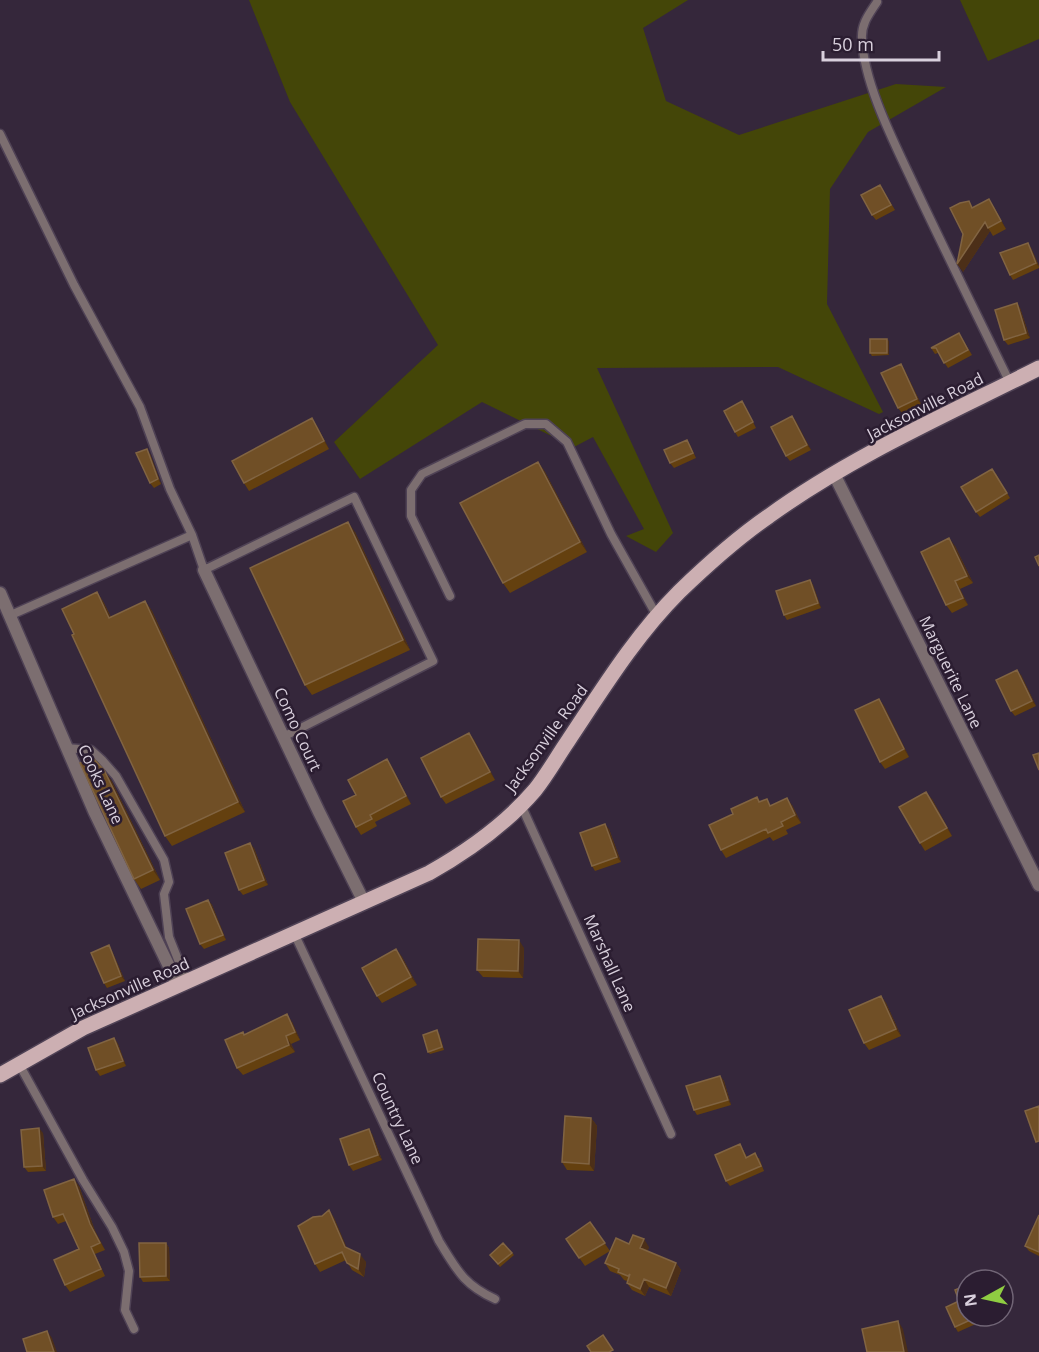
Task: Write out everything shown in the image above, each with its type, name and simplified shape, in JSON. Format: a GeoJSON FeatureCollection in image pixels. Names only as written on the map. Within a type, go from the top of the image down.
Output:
{"type":"FeatureCollection","features":[{"type":"Feature","properties":{"kind":"main road","name":"Jacksonville Road"},"geometry":{"type":"LineString","coordinates":[[0,1075],[83,1028],[429,873],[457,858],[483,840],[536,788],[657,616],[679,592],[751,530],[768,516],[834,474],[1039,368]]}},
{"type":"Feature","properties":{"kind":"street","name":"Marguerite Lane"},"geometry":{"type":"LineString","coordinates":[[834,474],[1039,885]]}},
{"type":"Feature","properties":{"kind":"street","name":"Como Court"},"geometry":{"type":"LineString","coordinates":[[204,570],[364,902]]}},
{"type":"Feature","properties":{"kind":"street","name":"Cooks Lane"},"geometry":{"type":"LineString","coordinates":[[0,593],[95,813],[182,983]]}},
{"type":"Feature","properties":{"kind":"lane"},"geometry":{"type":"LineString","coordinates":[[877,2],[865,21],[862,38],[866,66],[879,106],[902,159],[1010,383]]}},
{"type":"Feature","properties":{"kind":"lane"},"geometry":{"type":"LineString","coordinates":[[0,134],[74,285],[140,407],[170,489],[192,535],[204,570],[354,497],[433,661],[283,737]]}},
{"type":"Feature","properties":{"kind":"lane"},"geometry":{"type":"LineString","coordinates":[[450,596],[411,516],[411,489],[422,474],[525,424],[546,424],[567,442],[611,534],[657,616]]}},
{"type":"Feature","properties":{"kind":"lane"},"geometry":{"type":"LineString","coordinates":[[11,615],[192,535]]}},
{"type":"Feature","properties":{"kind":"lane"},"geometry":{"type":"LineString","coordinates":[[66,748],[91,750],[116,776],[164,860],[169,882],[164,894],[169,937],[182,983]]}},
{"type":"Feature","properties":{"kind":"lane","name":"Marshall Lane"},"geometry":{"type":"LineString","coordinates":[[521,805],[671,1134]]}},
{"type":"Feature","properties":{"kind":"lane","name":"Country Lane"},"geometry":{"type":"LineString","coordinates":[[294,933],[439,1241],[458,1272],[475,1289],[495,1299]]}},
{"type":"Feature","properties":{"kind":"lane"},"geometry":{"type":"LineString","coordinates":[[19,1064],[124,1251],[129,1271],[125,1310],[134,1329]]}},
{"type":"Feature","properties":{"kind":"shaded area"},"geometry":{"type":"Polygon","coordinates":[[[249,0],[688,0],[643,28],[666,101],[739,135],[896,84],[946,87],[868,132],[830,189],[827,304],[883,412],[879,414],[778,367],[597,368],[673,533],[656,552],[626,536],[644,529],[593,437],[574,447],[482,402],[360,479],[334,442],[438,345],[290,102],[249,0]]]}},
{"type":"Feature","properties":{"kind":"shaded area"},"geometry":{"type":"Polygon","coordinates":[[[960,0],[1039,0],[1039,39],[988,61],[960,0]]]}},
{"type":"Feature","properties":{"kind":"building"},"geometry":{"type":"Polygon","coordinates":[[[880,185],[891,205],[872,215],[861,195],[880,185]]]}},
{"type":"Feature","properties":{"kind":"building"},"geometry":{"type":"Polygon","coordinates":[[[989,199],[1001,221],[988,228],[985,222],[957,264],[963,234],[950,208],[969,201],[972,208],[989,199]]]}},
{"type":"Feature","properties":{"kind":"building"},"geometry":{"type":"Polygon","coordinates":[[[1028,243],[1036,263],[1010,275],[1000,253],[1028,243]]]}},
{"type":"Feature","properties":{"kind":"building"},"geometry":{"type":"Polygon","coordinates":[[[1017,303],[1026,333],[1004,340],[995,310],[1017,303]]]}},
{"type":"Feature","properties":{"kind":"building"},"geometry":{"type":"Polygon","coordinates":[[[959,333],[968,350],[944,363],[936,348],[931,348],[959,333]]]}},
{"type":"Feature","properties":{"kind":"building"},"geometry":{"type":"Polygon","coordinates":[[[870,339],[887,339],[887,353],[870,353],[870,339]]]}},
{"type":"Feature","properties":{"kind":"building"},"geometry":{"type":"Polygon","coordinates":[[[901,364],[917,399],[898,408],[881,373],[901,364]]]}},
{"type":"Feature","properties":{"kind":"building"},"geometry":{"type":"Polygon","coordinates":[[[742,401],[753,422],[735,432],[724,411],[742,401]]]}},
{"type":"Feature","properties":{"kind":"building"},"geometry":{"type":"Polygon","coordinates":[[[792,416],[807,445],[786,456],[771,427],[792,416]]]}},
{"type":"Feature","properties":{"kind":"building"},"geometry":{"type":"Polygon","coordinates":[[[312,418],[324,441],[244,483],[232,461],[312,418]]]}},
{"type":"Feature","properties":{"kind":"building"},"geometry":{"type":"Polygon","coordinates":[[[687,440],[693,453],[670,463],[664,450],[687,440]]]}},
{"type":"Feature","properties":{"kind":"building"},"geometry":{"type":"Polygon","coordinates":[[[147,449],[158,479],[150,483],[136,453],[147,449]]]}},
{"type":"Feature","properties":{"kind":"building"},"geometry":{"type":"Polygon","coordinates":[[[538,462],[580,542],[503,583],[460,503],[538,462]]]}},
{"type":"Feature","properties":{"kind":"building"},"geometry":{"type":"Polygon","coordinates":[[[992,469],[1007,493],[976,512],[961,487],[992,469]]]}},
{"type":"Feature","properties":{"kind":"building"},"geometry":{"type":"Polygon","coordinates":[[[348,522],[403,640],[305,685],[250,568],[348,522]]]}},
{"type":"Feature","properties":{"kind":"building"},"geometry":{"type":"Polygon","coordinates":[[[949,538],[967,576],[955,581],[963,598],[946,605],[921,552],[949,538]]]}},
{"type":"Feature","properties":{"kind":"building"},"geometry":{"type":"Polygon","coordinates":[[[810,580],[818,603],[784,615],[776,591],[810,580]]]}},
{"type":"Feature","properties":{"kind":"building"},"geometry":{"type":"Polygon","coordinates":[[[97,592],[109,618],[145,601],[238,802],[165,836],[62,609],[97,592]]]}},
{"type":"Feature","properties":{"kind":"building"},"geometry":{"type":"Polygon","coordinates":[[[1017,670],[1032,701],[1011,711],[996,680],[1017,670]]]}},
{"type":"Feature","properties":{"kind":"building"},"geometry":{"type":"Polygon","coordinates":[[[879,699],[904,749],[880,762],[855,710],[879,699]]]}},
{"type":"Feature","properties":{"kind":"building"},"geometry":{"type":"Polygon","coordinates":[[[469,733],[490,772],[441,797],[421,758],[469,733]]]}},
{"type":"Feature","properties":{"kind":"building"},"geometry":{"type":"Polygon","coordinates":[[[1039,753],[1039,770],[1033,755],[1039,753]]]}},
{"type":"Feature","properties":{"kind":"building"},"geometry":{"type":"Polygon","coordinates":[[[92,757],[104,770],[153,870],[134,879],[80,763],[92,757]]]}},
{"type":"Feature","properties":{"kind":"building"},"geometry":{"type":"Polygon","coordinates":[[[387,759],[406,796],[370,815],[372,819],[356,827],[343,801],[356,795],[348,780],[387,759]]]}},
{"type":"Feature","properties":{"kind":"building"},"geometry":{"type":"Polygon","coordinates":[[[926,792],[947,828],[920,843],[899,807],[926,792]]]}},
{"type":"Feature","properties":{"kind":"building"},"geometry":{"type":"Polygon","coordinates":[[[757,797],[759,802],[767,799],[770,806],[787,798],[795,815],[781,822],[783,826],[768,833],[766,829],[721,850],[709,825],[733,814],[731,809],[757,797]]]}},
{"type":"Feature","properties":{"kind":"building"},"geometry":{"type":"Polygon","coordinates":[[[605,824],[617,857],[592,866],[580,833],[605,824]]]}},
{"type":"Feature","properties":{"kind":"building"},"geometry":{"type":"Polygon","coordinates":[[[250,843],[264,880],[239,890],[225,853],[250,843]]]}},
{"type":"Feature","properties":{"kind":"building"},"geometry":{"type":"Polygon","coordinates":[[[208,900],[223,935],[200,944],[186,909],[208,900]]]}},
{"type":"Feature","properties":{"kind":"building"},"geometry":{"type":"Polygon","coordinates":[[[478,939],[519,940],[518,971],[477,970],[478,939]]]}},
{"type":"Feature","properties":{"kind":"building"},"geometry":{"type":"Polygon","coordinates":[[[109,945],[121,976],[104,983],[91,953],[109,945]]]}},
{"type":"Feature","properties":{"kind":"building"},"geometry":{"type":"Polygon","coordinates":[[[396,949],[411,977],[377,996],[362,968],[396,949]]]}},
{"type":"Feature","properties":{"kind":"building"},"geometry":{"type":"Polygon","coordinates":[[[881,996],[896,1029],[864,1043],[849,1010],[881,996]]]}},
{"type":"Feature","properties":{"kind":"building"},"geometry":{"type":"Polygon","coordinates":[[[287,1014],[295,1032],[286,1036],[289,1045],[237,1068],[225,1040],[243,1032],[244,1035],[287,1014]]]}},
{"type":"Feature","properties":{"kind":"building"},"geometry":{"type":"Polygon","coordinates":[[[437,1030],[442,1047],[428,1052],[423,1035],[437,1030]]]}},
{"type":"Feature","properties":{"kind":"building"},"geometry":{"type":"Polygon","coordinates":[[[114,1038],[123,1061],[96,1070],[88,1048],[114,1038]]]}},
{"type":"Feature","properties":{"kind":"building"},"geometry":{"type":"Polygon","coordinates":[[[720,1076],[728,1100],[694,1110],[686,1086],[720,1076]]]}},
{"type":"Feature","properties":{"kind":"building"},"geometry":{"type":"Polygon","coordinates":[[[1039,1106],[1039,1141],[1036,1142],[1025,1111],[1039,1106]]]}},
{"type":"Feature","properties":{"kind":"building"},"geometry":{"type":"Polygon","coordinates":[[[565,1116],[591,1118],[589,1164],[562,1162],[565,1116]]]}},
{"type":"Feature","properties":{"kind":"building"},"geometry":{"type":"Polygon","coordinates":[[[39,1128],[42,1166],[24,1167],[21,1130],[39,1128]]]}},
{"type":"Feature","properties":{"kind":"building"},"geometry":{"type":"Polygon","coordinates":[[[369,1129],[378,1155],[349,1165],[340,1139],[369,1129]]]}},
{"type":"Feature","properties":{"kind":"building"},"geometry":{"type":"Polygon","coordinates":[[[740,1144],[746,1158],[755,1153],[761,1166],[726,1181],[715,1155],[740,1144]]]}},
{"type":"Feature","properties":{"kind":"building"},"geometry":{"type":"Polygon","coordinates":[[[74,1179],[90,1224],[100,1243],[91,1247],[101,1269],[65,1285],[54,1260],[79,1249],[63,1214],[53,1217],[44,1190],[74,1179]]]}},
{"type":"Feature","properties":{"kind":"building"},"geometry":{"type":"Polygon","coordinates":[[[329,1210],[345,1247],[360,1254],[358,1269],[347,1263],[342,1252],[315,1264],[298,1226],[313,1217],[322,1216],[329,1210]]]}},
{"type":"Feature","properties":{"kind":"building"},"geometry":{"type":"Polygon","coordinates":[[[1039,1215],[1039,1252],[1025,1246],[1039,1215]]]}},
{"type":"Feature","properties":{"kind":"building"},"geometry":{"type":"Polygon","coordinates":[[[590,1222],[605,1243],[579,1258],[566,1239],[590,1222]]]}},
{"type":"Feature","properties":{"kind":"building"},"geometry":{"type":"Polygon","coordinates":[[[633,1235],[644,1239],[640,1248],[676,1263],[666,1288],[644,1279],[640,1289],[627,1283],[630,1274],[628,1276],[618,1272],[619,1269],[605,1263],[616,1238],[629,1244],[633,1235]]]}},
{"type":"Feature","properties":{"kind":"building"},"geometry":{"type":"Polygon","coordinates":[[[139,1243],[166,1243],[166,1276],[140,1277],[139,1243]]]}},
{"type":"Feature","properties":{"kind":"building"},"geometry":{"type":"Polygon","coordinates":[[[503,1243],[512,1253],[498,1264],[490,1255],[503,1243]]]}},
{"type":"Feature","properties":{"kind":"building"},"geometry":{"type":"Polygon","coordinates":[[[955,1303],[955,1327],[946,1307],[955,1303]]]}},
{"type":"Feature","properties":{"kind":"building"},"geometry":{"type":"Polygon","coordinates":[[[898,1321],[904,1352],[867,1352],[862,1329],[898,1321]]]}},
{"type":"Feature","properties":{"kind":"building"},"geometry":{"type":"Polygon","coordinates":[[[47,1331],[54,1352],[27,1352],[23,1339],[47,1331]]]}},
{"type":"Feature","properties":{"kind":"building"},"geometry":{"type":"Polygon","coordinates":[[[603,1335],[613,1350],[591,1352],[587,1346],[603,1335]]]}}]}
